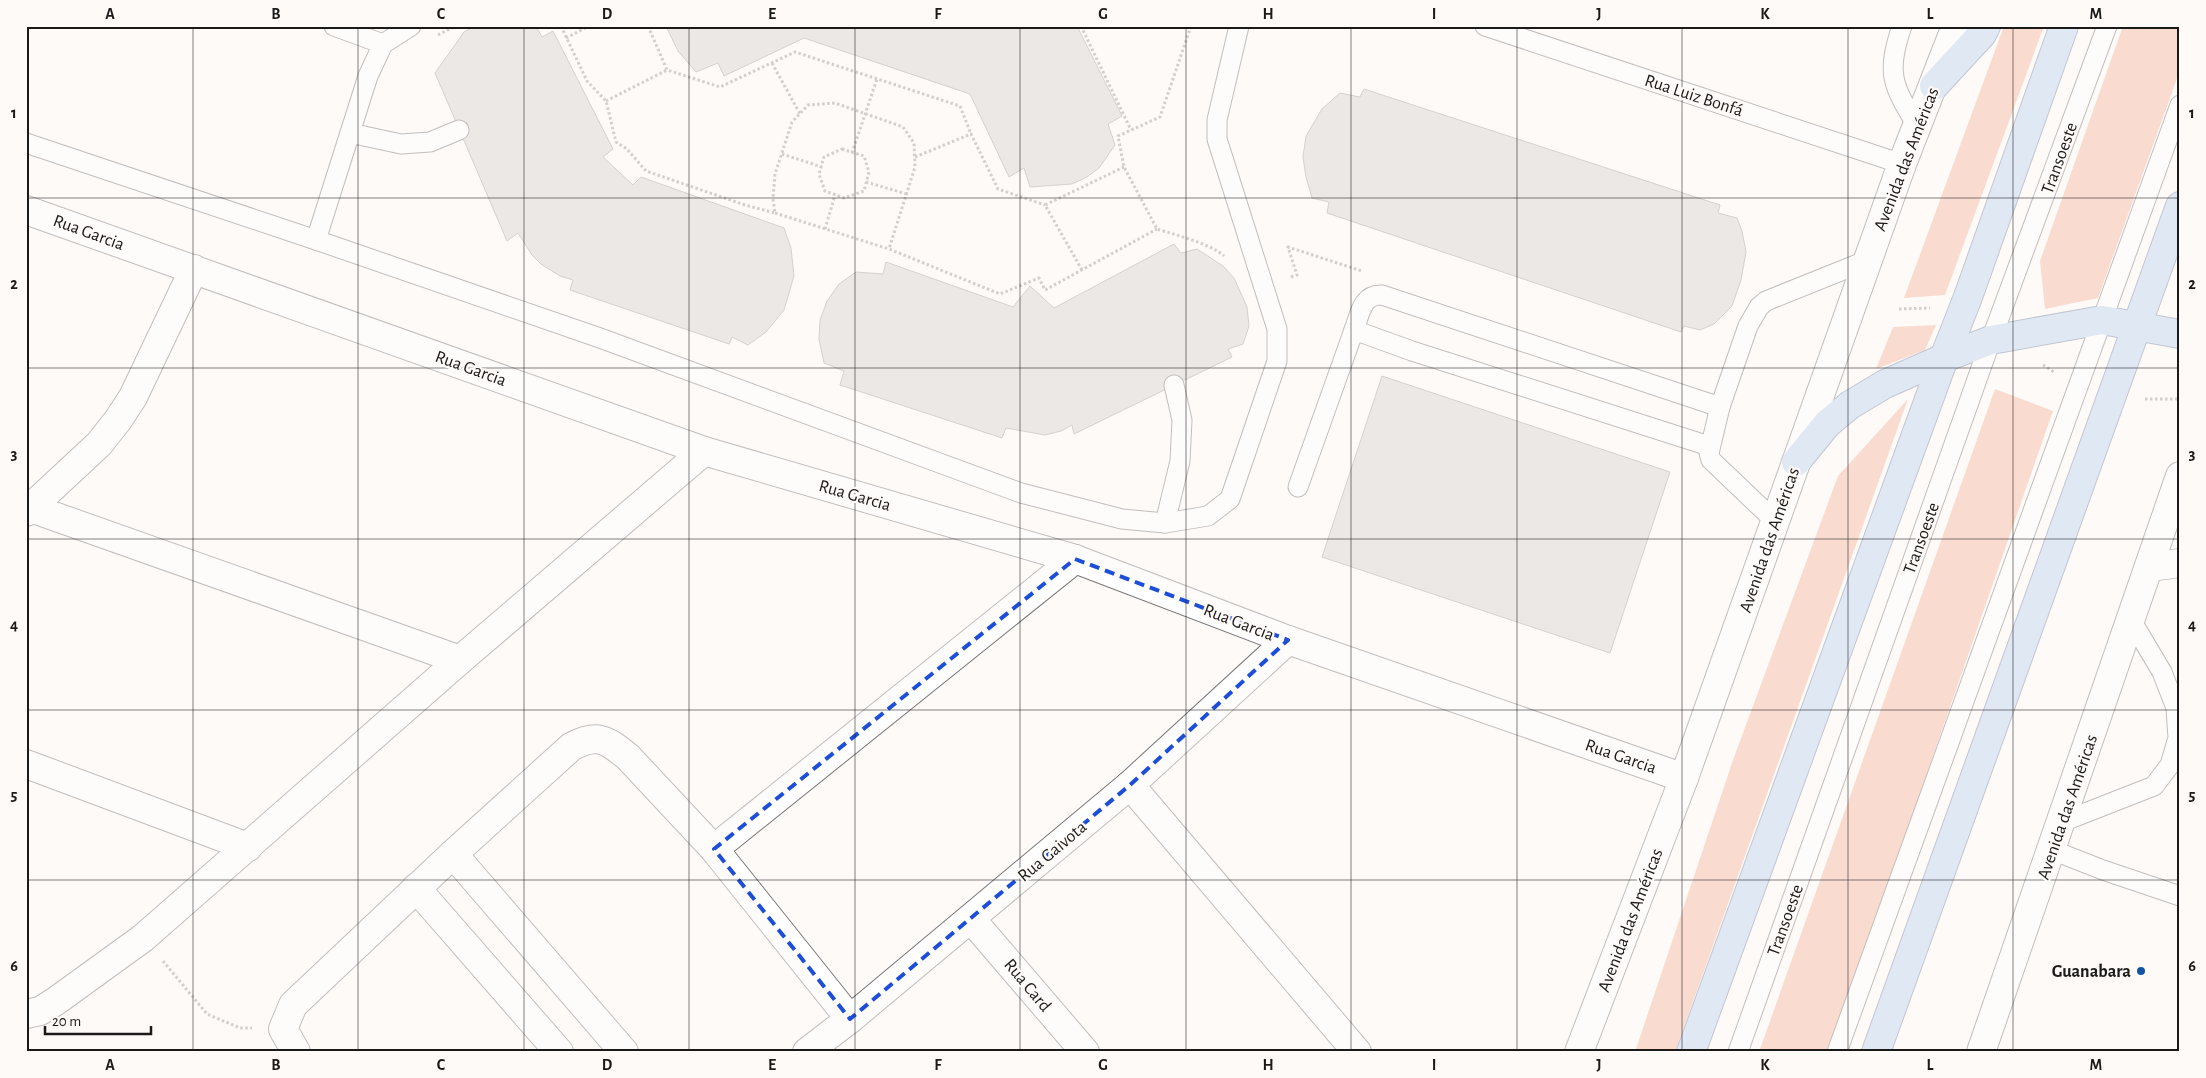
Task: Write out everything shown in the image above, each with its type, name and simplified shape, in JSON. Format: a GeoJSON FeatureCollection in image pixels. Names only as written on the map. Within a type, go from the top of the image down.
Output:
{"type":"FeatureCollection","features":[{"type":"Feature","properties":{"kind":"highway"},"geometry":{"type":"LineString","coordinates":[[1934,86],[1982,34],[1986,26]]}},
{"type":"Feature","properties":{"kind":"highway"},"geometry":{"type":"LineString","coordinates":[[1691,1052],[1944,358],[1968,297],[2064,26]]}},
{"type":"Feature","properties":{"kind":"highway"},"geometry":{"type":"LineString","coordinates":[[1876,1052],[2180,206]]}},
{"type":"Feature","properties":{"kind":"highway"},"geometry":{"type":"LineString","coordinates":[[1796,462],[1827,424],[1850,405],[1885,384],[1991,340],[2102,320],[2180,334]]}},
{"type":"Feature","properties":{"kind":"street","name":"Avenida das Américas"},"geometry":{"type":"LineString","coordinates":[[1579,1052],[1684,778],[1902,164],[1956,26]]}},
{"type":"Feature","properties":{"kind":"street","name":"Rua Garcia"},"geometry":{"type":"LineString","coordinates":[[26,210],[704,451],[1075,559],[1288,640],[1684,778]]}},
{"type":"Feature","properties":{"kind":"street"},"geometry":{"type":"LineString","coordinates":[[194,269],[133,397],[118,420],[99,444],[29,510],[460,660]]}},
{"type":"Feature","properties":{"kind":"street"},"geometry":{"type":"LineString","coordinates":[[26,1014],[40,1011],[56,1001],[143,938],[460,660],[704,451]]}},
{"type":"Feature","properties":{"kind":"street","name":"Avenida das Américas"},"geometry":{"type":"LineString","coordinates":[[1981,1052],[2180,476]]}},
{"type":"Feature","properties":{"kind":"street"},"geometry":{"type":"LineString","coordinates":[[714,849],[1075,559]]}},
{"type":"Feature","properties":{"kind":"street"},"geometry":{"type":"LineString","coordinates":[[2150,567],[2180,563]]}},
{"type":"Feature","properties":{"kind":"street","name":"Rua Gaivota"},"geometry":{"type":"LineString","coordinates":[[807,1052],[850,1019],[1130,785],[1288,640]]}},
{"type":"Feature","properties":{"kind":"street"},"geometry":{"type":"LineString","coordinates":[[296,1052],[283,1029],[293,1005],[453,854],[571,747],[586,738],[600,738],[611,743],[628,757],[714,849],[850,1019]]}},
{"type":"Feature","properties":{"kind":"street"},"geometry":{"type":"LineString","coordinates":[[26,764],[248,847]]}},
{"type":"Feature","properties":{"kind":"street"},"geometry":{"type":"LineString","coordinates":[[1130,785],[1357,1052]]}},
{"type":"Feature","properties":{"kind":"street"},"geometry":{"type":"LineString","coordinates":[[453,854],[624,1052]]}},
{"type":"Feature","properties":{"kind":"street"},"geometry":{"type":"LineString","coordinates":[[416,888],[559,1052]]}},
{"type":"Feature","properties":{"kind":"street","name":"Rua Card"},"geometry":{"type":"LineString","coordinates":[[971,918],[1085,1052]]}},
{"type":"Feature","properties":{"kind":"lane"},"geometry":{"type":"LineString","coordinates":[[334,26],[383,44]]}},
{"type":"Feature","properties":{"kind":"lane"},"geometry":{"type":"LineString","coordinates":[[316,240],[368,76],[383,44],[411,26]]}},
{"type":"Feature","properties":{"kind":"lane"},"geometry":{"type":"LineString","coordinates":[[26,143],[600,338],[1021,493],[1122,519],[1165,523],[1208,516],[1230,499],[1277,361],[1277,329],[1217,139],[1217,120],[1239,26]]}},
{"type":"Feature","properties":{"kind":"lane","name":"Rua Luiz Bonfá"},"geometry":{"type":"LineString","coordinates":[[1486,26],[1902,164]]}},
{"type":"Feature","properties":{"kind":"lane"},"geometry":{"type":"LineString","coordinates":[[1902,26],[1893,58],[1892,75],[1898,95],[1918,127]]}},
{"type":"Feature","properties":{"kind":"lane","name":"Transoeste"},"geometry":{"type":"LineString","coordinates":[[1738,1052],[1991,340],[2107,26]]}},
{"type":"Feature","properties":{"kind":"lane"},"geometry":{"type":"LineString","coordinates":[[1837,1052],[2180,105]]}},
{"type":"Feature","properties":{"kind":"lane"},"geometry":{"type":"LineString","coordinates":[[350,133],[401,144],[430,142],[459,130]]}},
{"type":"Feature","properties":{"kind":"lane"},"geometry":{"type":"LineString","coordinates":[[1776,522],[1711,460],[1709,446],[1720,406],[1748,326],[1759,307],[1766,301],[1868,260]]}},
{"type":"Feature","properties":{"kind":"lane"},"geometry":{"type":"LineString","coordinates":[[1298,487],[1363,304],[1367,299],[1375,295],[1390,296],[1720,406]]}},
{"type":"Feature","properties":{"kind":"lane"},"geometry":{"type":"LineString","coordinates":[[1354,330],[1412,351],[1709,446]]}},
{"type":"Feature","properties":{"kind":"lane"},"geometry":{"type":"LineString","coordinates":[[1165,523],[1180,461],[1182,420],[1174,385]]}},
{"type":"Feature","properties":{"kind":"lane"},"geometry":{"type":"LineString","coordinates":[[2062,822],[2154,786],[2170,765],[2178,738],[2176,708],[2162,672],[2131,620]]}},
{"type":"Feature","properties":{"kind":"lane"},"geometry":{"type":"LineString","coordinates":[[2052,850],[2103,870],[2180,896]]}},
{"type":"Feature","properties":{"kind":"path"},"geometry":{"type":"LineString","coordinates":[[561,26],[587,81],[606,101],[616,142],[627,149],[646,171],[745,205],[888,249],[1000,294],[1038,278],[1045,290],[1157,229]]}},
{"type":"Feature","properties":{"kind":"path"},"geometry":{"type":"LineString","coordinates":[[566,38],[589,26]]}},
{"type":"Feature","properties":{"kind":"path"},"geometry":{"type":"LineString","coordinates":[[648,26],[666,70]]}},
{"type":"Feature","properties":{"kind":"path"},"geometry":{"type":"LineString","coordinates":[[1081,26],[1131,130]]}},
{"type":"Feature","properties":{"kind":"path"},"geometry":{"type":"LineString","coordinates":[[1191,26],[1160,117],[1118,136],[1124,167],[1157,229],[1192,242],[1210,246],[1223,254],[1228,262]]}},
{"type":"Feature","properties":{"kind":"path"},"geometry":{"type":"LineString","coordinates":[[606,101],[666,70],[720,88],[795,52],[960,106],[971,134],[998,189],[1045,205],[1082,270]]}},
{"type":"Feature","properties":{"kind":"path"},"geometry":{"type":"LineString","coordinates":[[772,63],[800,114]]}},
{"type":"Feature","properties":{"kind":"path"},"geometry":{"type":"LineString","coordinates":[[852,153],[877,79]]}},
{"type":"Feature","properties":{"kind":"path"},"geometry":{"type":"LineString","coordinates":[[775,213],[773,199],[775,174],[792,122],[808,106],[835,103],[903,127],[914,143],[915,167],[888,249]]}},
{"type":"Feature","properties":{"kind":"path"},"geometry":{"type":"LineString","coordinates":[[915,157],[971,134]]}},
{"type":"Feature","properties":{"kind":"path"},"geometry":{"type":"LineString","coordinates":[[842,149],[852,153],[864,156],[869,172],[864,191],[844,198],[825,192],[820,174],[824,157],[842,149]]}},
{"type":"Feature","properties":{"kind":"path"},"geometry":{"type":"LineString","coordinates":[[782,154],[822,166]]}},
{"type":"Feature","properties":{"kind":"path"},"geometry":{"type":"LineString","coordinates":[[1045,205],[1124,167]]}},
{"type":"Feature","properties":{"kind":"path"},"geometry":{"type":"LineString","coordinates":[[866,182],[907,194]]}},
{"type":"Feature","properties":{"kind":"path"},"geometry":{"type":"LineString","coordinates":[[825,229],[835,195]]}},
{"type":"Feature","properties":{"kind":"path"},"geometry":{"type":"LineString","coordinates":[[1263,288],[1297,275],[1288,247],[1350,267]]}},
{"type":"Feature","properties":{"kind":"path"},"geometry":{"type":"LineString","coordinates":[[1898,309],[1938,307]]}},
{"type":"Feature","properties":{"kind":"path"},"geometry":{"type":"LineString","coordinates":[[2036,360],[2056,373]]}},
{"type":"Feature","properties":{"kind":"path"},"geometry":{"type":"LineString","coordinates":[[2140,399],[2179,399]]}},
{"type":"Feature","properties":{"kind":"path"},"geometry":{"type":"LineString","coordinates":[[143,938],[207,1014],[240,1028],[283,1029]]}},
{"type":"Feature","properties":{"kind":"highlighted area"},"geometry":{"type":"Polygon","coordinates":[[[1075,559],[1288,640],[1130,785],[850,1019],[714,849],[1075,559]]]}},
{"type":"Feature","properties":{"kind":"shaded area"},"geometry":{"type":"Polygon","coordinates":[[[2004,26],[2044,26],[1945,295],[1904,298],[2004,26]]]}},
{"type":"Feature","properties":{"kind":"shaded area"},"geometry":{"type":"Polygon","coordinates":[[[2123,26],[2180,26],[2180,70],[2098,298],[2045,309],[2040,261],[2123,26]]]}},
{"type":"Feature","properties":{"kind":"shaded area"},"geometry":{"type":"Polygon","coordinates":[[[1936,325],[1925,350],[1876,369],[1893,327],[1936,325]]]}},
{"type":"Feature","properties":{"kind":"shaded area"},"geometry":{"type":"Polygon","coordinates":[[[1995,389],[2053,411],[1830,1052],[1759,1052],[1995,389]]]}},
{"type":"Feature","properties":{"kind":"shaded area"},"geometry":{"type":"Polygon","coordinates":[[[1908,399],[1675,1052],[1635,1052],[1733,760],[1838,476],[1908,399]]]}},
{"type":"Feature","properties":{"kind":"building"},"geometry":{"type":"Polygon","coordinates":[[[475,26],[536,26],[542,37],[553,31],[613,149],[603,157],[633,185],[641,177],[784,228],[791,248],[794,276],[784,310],[766,332],[748,345],[732,337],[729,344],[570,290],[573,280],[560,276],[541,264],[532,255],[518,233],[507,241],[435,73],[464,32],[475,26]]]}},
{"type":"Feature","properties":{"kind":"building"},"geometry":{"type":"Polygon","coordinates":[[[666,26],[1077,26],[1122,116],[1108,124],[1115,145],[1099,168],[1087,177],[1072,184],[1030,187],[1024,168],[1009,177],[970,94],[804,38],[724,76],[718,63],[696,72],[678,51],[666,26]]]}},
{"type":"Feature","properties":{"kind":"building"},"geometry":{"type":"Polygon","coordinates":[[[1364,89],[1720,205],[1718,213],[1737,218],[1742,231],[1746,252],[1741,280],[1732,306],[1714,324],[1700,330],[1684,326],[1681,332],[1327,213],[1329,202],[1312,198],[1306,177],[1303,157],[1306,136],[1322,109],[1340,93],[1360,97],[1364,89]]]}},
{"type":"Feature","properties":{"kind":"building"},"geometry":{"type":"Polygon","coordinates":[[[1174,244],[1181,253],[1197,249],[1223,266],[1234,278],[1247,307],[1249,326],[1243,344],[1228,349],[1232,357],[1074,434],[1072,425],[1061,431],[1045,435],[1006,428],[1002,438],[840,385],[844,371],[824,363],[819,339],[820,320],[827,301],[839,284],[856,272],[883,274],[886,262],[1013,307],[1030,286],[1054,308],[1174,244]]]}},
{"type":"Feature","properties":{"kind":"building"},"geometry":{"type":"Polygon","coordinates":[[[1382,376],[1670,472],[1610,653],[1322,557],[1382,376]]]}},
{"type":"Feature","properties":{"kind":"place","name":"Guanabara"},"geometry":{"type":"Point","coordinates":[2141,971]}}]}
